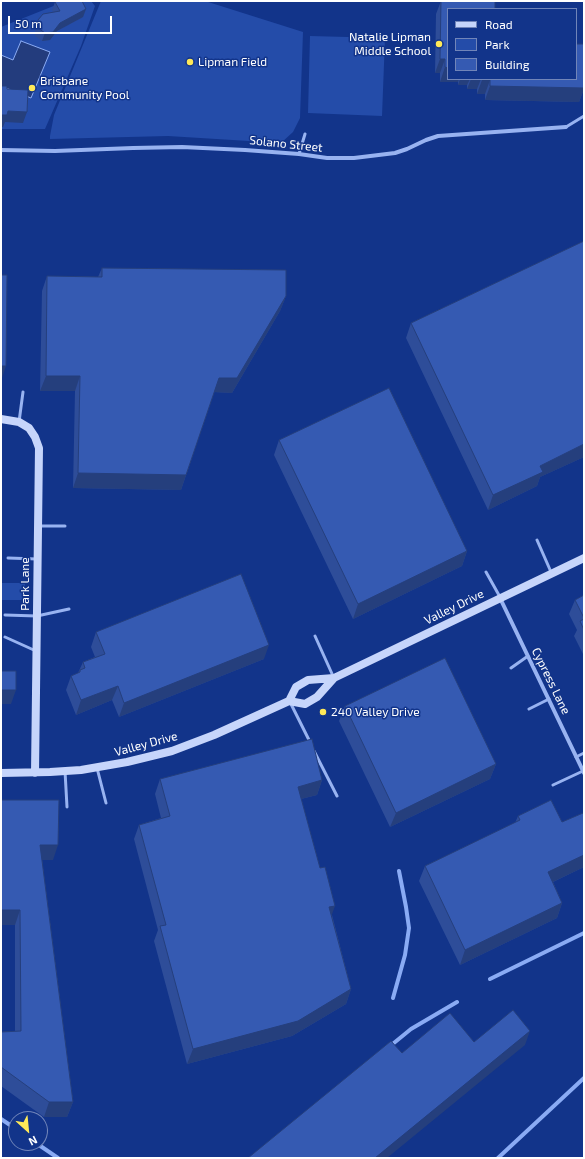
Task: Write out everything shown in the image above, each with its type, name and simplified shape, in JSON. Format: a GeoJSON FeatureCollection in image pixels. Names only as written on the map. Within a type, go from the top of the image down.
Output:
{"type":"FeatureCollection","features":[{"type":"Feature","properties":{"kind":"main road"},"geometry":{"type":"LineString","coordinates":[[1,419],[19,422]]}},
{"type":"Feature","properties":{"kind":"main road","name":"Park Lane"},"geometry":{"type":"LineString","coordinates":[[19,422],[29,428],[35,437],[39,448],[36,773]]}},
{"type":"Feature","properties":{"kind":"main road","name":"Valley Drive"},"geometry":{"type":"LineString","coordinates":[[289,701],[296,687],[308,680],[334,678],[584,558]]}},
{"type":"Feature","properties":{"kind":"main road","name":"Valley Drive"},"geometry":{"type":"LineString","coordinates":[[1,773],[36,773],[97,768],[142,759],[187,746],[289,701],[305,704],[317,697],[334,678]]}},
{"type":"Feature","properties":{"kind":"street","name":"Solano Street"},"geometry":{"type":"LineString","coordinates":[[1,150],[55,151],[182,147],[299,154],[327,158],[361,158],[395,153],[438,136],[566,127]]}},
{"type":"Feature","properties":{"kind":"street","name":"Cypress Lane"},"geometry":{"type":"LineString","coordinates":[[500,598],[583,772]]}},
{"type":"Feature","properties":{"kind":"lane"},"geometry":{"type":"LineString","coordinates":[[566,127],[584,116]]}},
{"type":"Feature","properties":{"kind":"lane"},"geometry":{"type":"LineString","coordinates":[[299,154],[305,134]]}},
{"type":"Feature","properties":{"kind":"lane"},"geometry":{"type":"LineString","coordinates":[[19,422],[23,392]]}},
{"type":"Feature","properties":{"kind":"lane"},"geometry":{"type":"LineString","coordinates":[[38,526],[65,526]]}},
{"type":"Feature","properties":{"kind":"lane"},"geometry":{"type":"LineString","coordinates":[[537,540],[552,574]]}},
{"type":"Feature","properties":{"kind":"lane"},"geometry":{"type":"LineString","coordinates":[[8,558],[37,559]]}},
{"type":"Feature","properties":{"kind":"lane"},"geometry":{"type":"LineString","coordinates":[[486,572],[500,598]]}},
{"type":"Feature","properties":{"kind":"lane"},"geometry":{"type":"LineString","coordinates":[[5,615],[37,616],[69,609]]}},
{"type":"Feature","properties":{"kind":"lane"},"geometry":{"type":"LineString","coordinates":[[315,636],[334,678]]}},
{"type":"Feature","properties":{"kind":"lane"},"geometry":{"type":"LineString","coordinates":[[6,637],[36,651]]}},
{"type":"Feature","properties":{"kind":"lane"},"geometry":{"type":"LineString","coordinates":[[511,668],[528,656]]}},
{"type":"Feature","properties":{"kind":"lane"},"geometry":{"type":"LineString","coordinates":[[529,709],[549,699]]}},
{"type":"Feature","properties":{"kind":"lane"},"geometry":{"type":"LineString","coordinates":[[289,701],[337,796]]}},
{"type":"Feature","properties":{"kind":"lane"},"geometry":{"type":"LineString","coordinates":[[576,757],[584,753]]}},
{"type":"Feature","properties":{"kind":"lane"},"geometry":{"type":"LineString","coordinates":[[97,768],[106,803]]}},
{"type":"Feature","properties":{"kind":"lane"},"geometry":{"type":"LineString","coordinates":[[65,771],[67,807]]}},
{"type":"Feature","properties":{"kind":"lane"},"geometry":{"type":"LineString","coordinates":[[553,785],[583,772]]}},
{"type":"Feature","properties":{"kind":"green space","name":"Brisbane Community Pool"},"geometry":{"type":"Polygon","coordinates":[[[66,1],[91,1],[95,6],[81,46],[45,129],[1,129],[1,27],[66,1]]]}},
{"type":"Feature","properties":{"kind":"green space","name":"Lipman Field"},"geometry":{"type":"Polygon","coordinates":[[[101,1],[205,1],[303,32],[300,118],[293,132],[281,143],[168,136],[50,139],[54,115],[101,1]]]}},
{"type":"Feature","properties":{"kind":"green space"},"geometry":{"type":"Polygon","coordinates":[[[310,36],[385,38],[382,116],[308,113],[310,36]]]}},
{"type":"Feature","properties":{"kind":"green space"},"geometry":{"type":"Polygon","coordinates":[[[1,583],[25,583],[25,600],[1,600],[1,583]]]}},
{"type":"Feature","properties":{"kind":"shaded area"},"geometry":{"type":"Polygon","coordinates":[[[21,41],[50,52],[31,98],[1,86],[1,55],[13,60],[21,41]]]}},
{"type":"Feature","properties":{"kind":"building"},"geometry":{"type":"Polygon","coordinates":[[[82,1],[86,9],[60,23],[53,32],[45,33],[38,28],[38,20],[43,14],[60,11],[55,2],[82,1]]]}},
{"type":"Feature","properties":{"kind":"building"},"geometry":{"type":"Polygon","coordinates":[[[441,1],[495,1],[495,8],[447,8],[447,68],[445,67],[445,59],[440,59],[441,1]]]}},
{"type":"Feature","properties":{"kind":"building"},"geometry":{"type":"Polygon","coordinates":[[[577,44],[584,44],[584,88],[490,86],[490,80],[577,80],[577,44]]]}},
{"type":"Feature","properties":{"kind":"building"},"geometry":{"type":"Polygon","coordinates":[[[1,86],[7,86],[7,89],[28,90],[27,112],[8,111],[7,115],[1,115],[1,86]]]}},
{"type":"Feature","properties":{"kind":"building"},"geometry":{"type":"Polygon","coordinates":[[[584,241],[584,444],[540,466],[543,472],[493,495],[411,323],[584,241]]]}},
{"type":"Feature","properties":{"kind":"building"},"geometry":{"type":"Polygon","coordinates":[[[102,268],[286,270],[286,296],[237,378],[219,378],[186,475],[78,473],[80,376],[46,376],[47,276],[102,277],[102,268]]]}},
{"type":"Feature","properties":{"kind":"building"},"geometry":{"type":"Polygon","coordinates":[[[1,275],[7,275],[6,366],[1,366],[1,275]]]}},
{"type":"Feature","properties":{"kind":"building"},"geometry":{"type":"Polygon","coordinates":[[[389,388],[467,551],[358,604],[279,440],[389,388]]]}},
{"type":"Feature","properties":{"kind":"building"},"geometry":{"type":"Polygon","coordinates":[[[241,574],[269,645],[124,703],[118,686],[81,700],[71,676],[85,668],[83,662],[105,654],[96,632],[241,574]]]}},
{"type":"Feature","properties":{"kind":"building"},"geometry":{"type":"Polygon","coordinates":[[[584,595],[584,618],[575,600],[584,595]]]}},
{"type":"Feature","properties":{"kind":"building"},"geometry":{"type":"Polygon","coordinates":[[[584,619],[584,630],[580,621],[584,619]]]}},
{"type":"Feature","properties":{"kind":"building"},"geometry":{"type":"Polygon","coordinates":[[[445,658],[496,764],[396,813],[345,706],[445,658]]]}},
{"type":"Feature","properties":{"kind":"building"},"geometry":{"type":"Polygon","coordinates":[[[1,671],[16,671],[16,690],[1,690],[1,671]]]}},
{"type":"Feature","properties":{"kind":"building"},"geometry":{"type":"Polygon","coordinates":[[[312,739],[322,780],[298,787],[320,868],[325,867],[335,906],[329,907],[351,989],[298,1021],[193,1049],[160,926],[166,925],[139,825],[170,816],[160,779],[312,739]]]}},
{"type":"Feature","properties":{"kind":"building"},"geometry":{"type":"Polygon","coordinates":[[[1,800],[59,800],[58,845],[40,845],[73,1102],[49,1102],[1,1067],[1,1032],[21,1031],[20,910],[1,910],[1,800]]]}},
{"type":"Feature","properties":{"kind":"building"},"geometry":{"type":"Polygon","coordinates":[[[551,800],[562,822],[583,813],[584,816],[584,855],[548,872],[562,903],[465,950],[425,866],[520,820],[518,816],[551,800]]]}},
{"type":"Feature","properties":{"kind":"building"},"geometry":{"type":"Polygon","coordinates":[[[513,1010],[530,1031],[375,1158],[248,1158],[391,1041],[402,1053],[450,1013],[474,1042],[513,1010]]]}},
{"type":"Feature","properties":{"kind":"waterway"},"geometry":{"type":"LineString","coordinates":[[393,998],[405,955],[409,928],[399,871]]}},
{"type":"Feature","properties":{"kind":"waterway"},"geometry":{"type":"LineString","coordinates":[[490,979],[584,933]]}},
{"type":"Feature","properties":{"kind":"waterway"},"geometry":{"type":"LineString","coordinates":[[389,1047],[411,1029],[457,1002]]}},
{"type":"Feature","properties":{"kind":"waterway"},"geometry":{"type":"LineString","coordinates":[[498,1158],[584,1078]]}},
{"type":"Feature","properties":{"kind":"waterway"},"geometry":{"type":"LineString","coordinates":[[1,1119],[8,1124]]}},
{"type":"Feature","properties":{"kind":"waterway"},"geometry":{"type":"LineString","coordinates":[[48,1151],[58,1158]]}},
{"type":"Feature","properties":{"kind":"place","name":"Natalie Lipman Middle School"},"geometry":{"type":"Point","coordinates":[439,44]}},
{"type":"Feature","properties":{"kind":"place","name":"Lipman Field"},"geometry":{"type":"Point","coordinates":[190,62]}},
{"type":"Feature","properties":{"kind":"place","name":"Brisbane Community Pool"},"geometry":{"type":"Point","coordinates":[32,88]}},
{"type":"Feature","properties":{"kind":"place","name":"240 Valley Drive"},"geometry":{"type":"Point","coordinates":[323,712]}}]}
